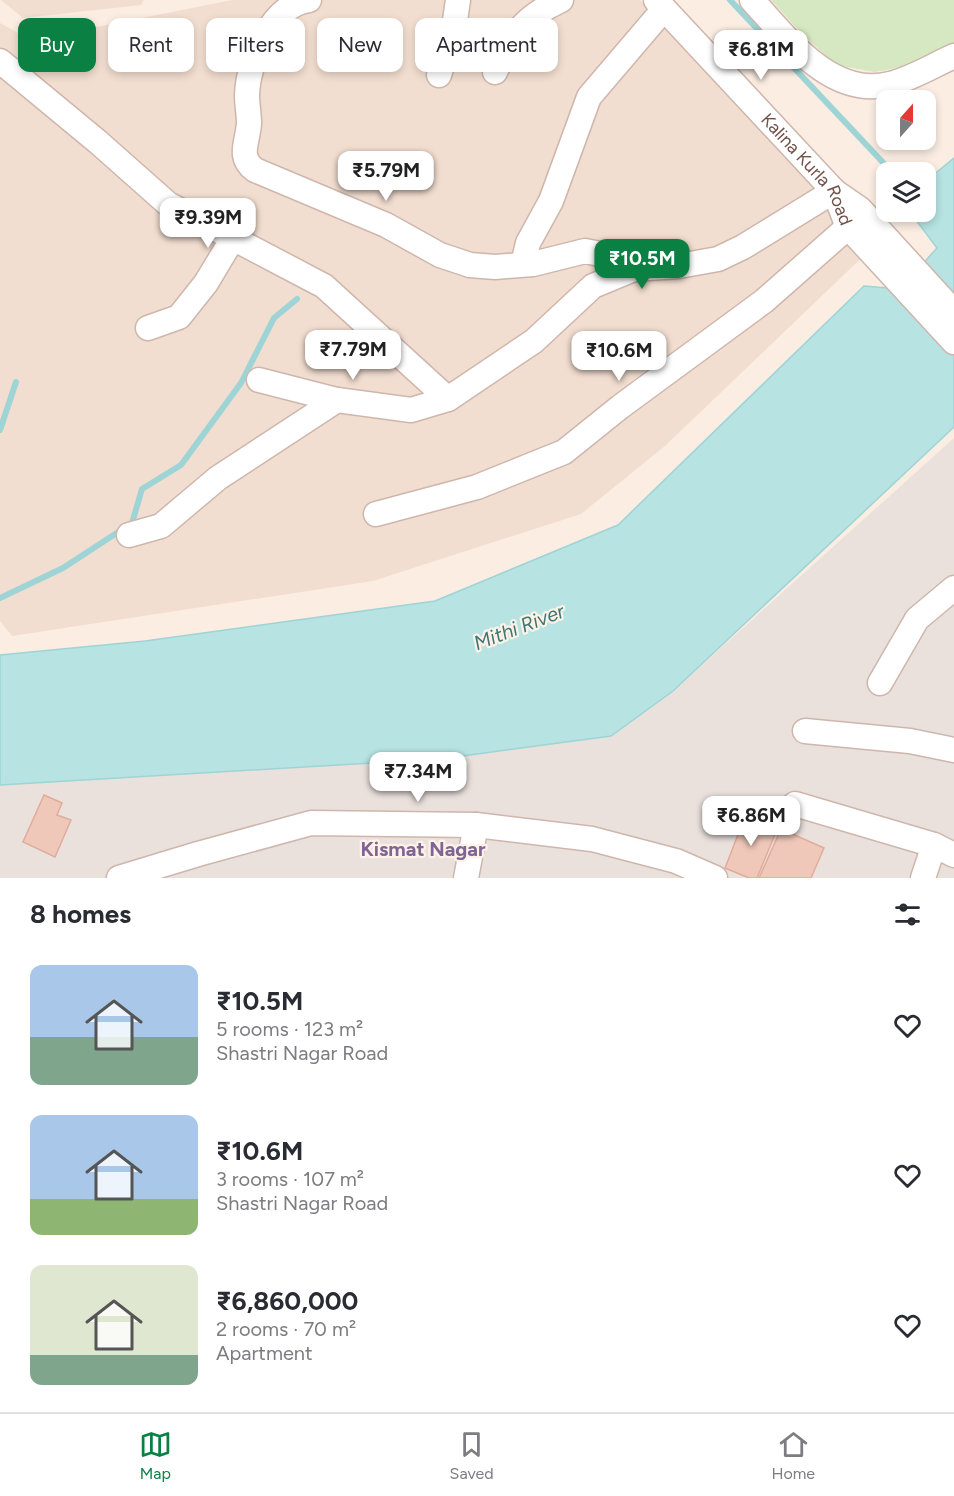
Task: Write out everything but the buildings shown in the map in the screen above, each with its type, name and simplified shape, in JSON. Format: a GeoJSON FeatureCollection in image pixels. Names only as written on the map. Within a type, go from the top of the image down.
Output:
{"type":"FeatureCollection","features":[{"type":"Feature","properties":{"kind":"street"},"geometry":{"type":"LineString","coordinates":[[309,0],[282,13],[262,41],[250,69],[247,95],[249,124],[244,156],[248,165],[386,225],[440,255],[470,266],[533,264],[585,251],[616,257],[634,269]]}},
{"type":"Feature","properties":{"kind":"street"},"geometry":{"type":"LineString","coordinates":[[439,75],[454,27],[458,0]]}},
{"type":"Feature","properties":{"kind":"street"},"geometry":{"type":"LineString","coordinates":[[530,18],[543,8],[561,0]]}},
{"type":"Feature","properties":{"kind":"street"},"geometry":{"type":"LineString","coordinates":[[752,0],[794,46],[830,75],[862,86],[890,84],[954,56]]}},
{"type":"Feature","properties":{"kind":"street"},"geometry":{"type":"LineString","coordinates":[[523,264],[528,243],[551,201],[589,97],[660,4]]}},
{"type":"Feature","properties":{"kind":"street","name":"Kalina Kurla Road"},"geometry":{"type":"LineString","coordinates":[[660,4],[834,191],[848,227],[877,243],[954,342]]}},
{"type":"Feature","properties":{"kind":"street"},"geometry":{"type":"LineString","coordinates":[[0,61],[98,141],[168,204],[324,286],[448,399]]}},
{"type":"Feature","properties":{"kind":"street"},"geometry":{"type":"LineString","coordinates":[[259,380],[337,400],[411,410],[448,399],[534,341],[593,286],[634,269],[679,266],[718,259],[834,191],[860,209],[877,243],[954,312]]}},
{"type":"Feature","properties":{"kind":"street"},"geometry":{"type":"LineString","coordinates":[[376,514],[477,487],[564,452],[620,407],[764,301],[848,227]]}},
{"type":"Feature","properties":{"kind":"street"},"geometry":{"type":"LineString","coordinates":[[148,328],[178,317],[206,283],[232,238]]}},
{"type":"Feature","properties":{"kind":"street"},"geometry":{"type":"LineString","coordinates":[[129,535],[161,526],[218,478],[337,400]]}},
{"type":"Feature","properties":{"kind":"street"},"geometry":{"type":"LineString","coordinates":[[880,683],[917,619],[954,588]]}},
{"type":"Feature","properties":{"kind":"street"},"geometry":{"type":"LineString","coordinates":[[805,731],[910,741],[954,750]]}},
{"type":"Feature","properties":{"kind":"street"},"geometry":{"type":"LineString","coordinates":[[795,804],[944,850],[923,878]]}},
{"type":"Feature","properties":{"kind":"street"},"geometry":{"type":"LineString","coordinates":[[119,878],[311,823],[476,825],[592,839],[676,861],[715,878]]}},
{"type":"Feature","properties":{"kind":"street"},"geometry":{"type":"LineString","coordinates":[[466,878],[476,825]]}},
{"type":"Feature","properties":{"kind":"shaded area"},"geometry":{"type":"Polygon","coordinates":[[[1,0],[144,0],[141,5],[23,18],[1,0]]]}},
{"type":"Feature","properties":{"kind":"shaded area"},"geometry":{"type":"Polygon","coordinates":[[[232,0],[640,0],[875,245],[665,446],[581,514],[373,581],[12,636],[0,621],[0,23],[18,33],[18,72],[96,72],[96,27],[108,25],[108,72],[194,72],[194,18],[142,18],[232,0]]]}},
{"type":"Feature","properties":{"kind":"shaded area"},"geometry":{"type":"Polygon","coordinates":[[[954,438],[954,878],[0,878],[0,783],[611,736],[673,691],[954,438]]]}},
{"type":"Feature","properties":{"kind":"green space"},"geometry":{"type":"Polygon","coordinates":[[[771,0],[954,0],[954,43],[898,68],[874,72],[836,65],[799,31],[771,0]]]}},
{"type":"Feature","properties":{"kind":"water","name":"Mithi River"},"geometry":{"type":"Polygon","coordinates":[[[954,158],[954,427],[673,691],[611,736],[440,759],[0,785],[0,655],[145,641],[435,601],[618,525],[864,286],[900,289],[937,248],[918,222],[936,222],[936,173],[954,158]]]}},
{"type":"Feature","properties":{"kind":"waterway"},"geometry":{"type":"LineString","coordinates":[[730,0],[883,162]]}},
{"type":"Feature","properties":{"kind":"waterway"},"geometry":{"type":"LineString","coordinates":[[0,598],[63,568],[132,523],[142,489],[181,465],[241,383],[274,318],[297,299]]}},
{"type":"Feature","properties":{"kind":"waterway"},"geometry":{"type":"LineString","coordinates":[[0,430],[16,382]]}},
{"type":"Feature","properties":{"kind":"district","name":"Kismat Nagar"},"geometry":{"type":"Point","coordinates":[423,849]}}]}
